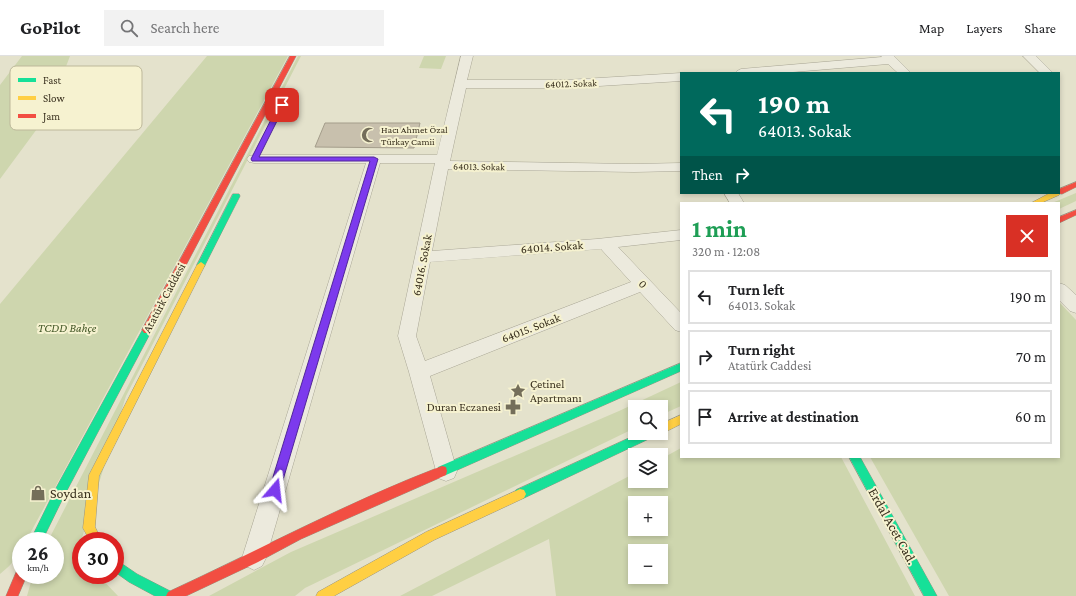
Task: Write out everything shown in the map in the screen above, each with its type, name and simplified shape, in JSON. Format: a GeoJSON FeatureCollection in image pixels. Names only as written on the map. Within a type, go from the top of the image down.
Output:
{"type":"FeatureCollection","features":[{"type":"Feature","properties":{"kind":"main road","name":"Atatürk Caddesi"},"geometry":{"type":"LineString","coordinates":[[40,532],[60,492],[293,56]]}},
{"type":"Feature","properties":{"kind":"main road","name":"Atatürk Caddesi"},"geometry":{"type":"LineString","coordinates":[[91,532],[89,528],[94,475],[240,187]]}},
{"type":"Feature","properties":{"kind":"main road"},"geometry":{"type":"LineString","coordinates":[[1037,202],[1052,194]]}},
{"type":"Feature","properties":{"kind":"main road"},"geometry":{"type":"LineString","coordinates":[[1060,220],[1076,212]]}},
{"type":"Feature","properties":{"kind":"main road"},"geometry":{"type":"LineString","coordinates":[[172,596],[254,558],[298,535],[446,472],[680,367]]}},
{"type":"Feature","properties":{"kind":"main road"},"geometry":{"type":"LineString","coordinates":[[668,425],[680,419]]}},
{"type":"Feature","properties":{"kind":"main road"},"geometry":{"type":"LineString","coordinates":[[322,596],[430,536],[636,440]]}},
{"type":"Feature","properties":{"kind":"main road","name":"Erdal Acet Cad."},"geometry":{"type":"LineString","coordinates":[[855,458],[931,596]]}},
{"type":"Feature","properties":{"kind":"main road"},"geometry":{"type":"LineString","coordinates":[[124,572],[133,578],[168,596]]}},
{"type":"Feature","properties":{"kind":"main road"},"geometry":{"type":"LineString","coordinates":[[12,596],[17,584]]}},
{"type":"Feature","properties":{"kind":"street","name":"64016. Sokak"},"geometry":{"type":"LineString","coordinates":[[446,472],[408,336],[442,162],[467,56]]}},
{"type":"Feature","properties":{"kind":"street"},"geometry":{"type":"LineString","coordinates":[[1028,56],[1046,72]]}},
{"type":"Feature","properties":{"kind":"street"},"geometry":{"type":"LineString","coordinates":[[751,72],[888,58],[904,72]]}},
{"type":"Feature","properties":{"kind":"street","name":"64012. Sokak"},"geometry":{"type":"LineString","coordinates":[[460,84],[566,84],[680,77]]}},
{"type":"Feature","properties":{"kind":"street","name":"64013. Sokak"},"geometry":{"type":"LineString","coordinates":[[254,159],[438,159],[447,165],[634,168],[680,167]]}},
{"type":"Feature","properties":{"kind":"street"},"geometry":{"type":"LineString","coordinates":[[254,558],[374,159]]}},
{"type":"Feature","properties":{"kind":"street","name":"64014. Sokak"},"geometry":{"type":"LineString","coordinates":[[424,257],[605,243],[680,235]]}},
{"type":"Feature","properties":{"kind":"street","name":"0"},"geometry":{"type":"LineString","coordinates":[[605,243],[680,324]]}},
{"type":"Feature","properties":{"kind":"street","name":"64015. Sokak"},"geometry":{"type":"LineString","coordinates":[[419,372],[644,284]]}},
{"type":"Feature","properties":{"kind":"street"},"geometry":{"type":"LineString","coordinates":[[1060,290],[1076,306]]}},
{"type":"Feature","properties":{"kind":"green space"},"geometry":{"type":"Polygon","coordinates":[[[22,56],[70,56],[66,66],[14,66],[22,56]]]}},
{"type":"Feature","properties":{"kind":"green space","name":"TCDD Bahçe"},"geometry":{"type":"Polygon","coordinates":[[[207,56],[288,56],[31,532],[12,532],[12,563],[0,574],[0,304],[207,56]]]}},
{"type":"Feature","properties":{"kind":"green space"},"geometry":{"type":"Polygon","coordinates":[[[298,56],[301,56],[126,396],[84,532],[72,532],[72,584],[107,584],[118,596],[27,596],[30,584],[64,584],[64,532],[53,532],[298,56]]]}},
{"type":"Feature","properties":{"kind":"green space"},"geometry":{"type":"Polygon","coordinates":[[[424,56],[446,56],[441,69],[419,68],[424,56]]]}},
{"type":"Feature","properties":{"kind":"green space"},"geometry":{"type":"Polygon","coordinates":[[[10,72],[10,130],[36,130],[0,179],[0,85],[10,72]]]}},
{"type":"Feature","properties":{"kind":"green space"},"geometry":{"type":"Polygon","coordinates":[[[1076,193],[1076,201],[1060,209],[1060,202],[1054,202],[1076,193]]]}},
{"type":"Feature","properties":{"kind":"green space"},"geometry":{"type":"Polygon","coordinates":[[[1060,303],[1076,320],[1076,596],[949,596],[871,458],[1060,458],[1060,303]]]}},
{"type":"Feature","properties":{"kind":"green space"},"geometry":{"type":"Polygon","coordinates":[[[680,382],[680,406],[668,412],[668,400],[643,400],[680,382]]]}},
{"type":"Feature","properties":{"kind":"green space"},"geometry":{"type":"Polygon","coordinates":[[[628,407],[628,431],[305,588],[295,596],[209,596],[291,552],[628,407]]]}},
{"type":"Feature","properties":{"kind":"green space"},"geometry":{"type":"Polygon","coordinates":[[[680,449],[680,458],[842,458],[915,596],[556,596],[549,539],[432,596],[400,596],[628,477],[628,488],[668,488],[668,455],[680,449]]]}},
{"type":"Feature","properties":{"kind":"building","name":"Hacı Ahmet Özal Türkay Camii"},"geometry":{"type":"Polygon","coordinates":[[[325,123],[420,123],[414,148],[315,147],[325,123]]]}},
{"type":"Feature","properties":{"kind":"traffic: fast"},"geometry":{"type":"LineString","coordinates":[[201,265],[236,196]]}},
{"type":"Feature","properties":{"kind":"traffic: fast"},"geometry":{"type":"LineString","coordinates":[[40,532],[60,492],[147,330]]}},
{"type":"Feature","properties":{"kind":"traffic: fast"},"geometry":{"type":"LineString","coordinates":[[442,471],[680,367]]}},
{"type":"Feature","properties":{"kind":"traffic: fast"},"geometry":{"type":"LineString","coordinates":[[520,494],[636,440]]}},
{"type":"Feature","properties":{"kind":"traffic: fast"},"geometry":{"type":"LineString","coordinates":[[855,458],[931,596]]}},
{"type":"Feature","properties":{"kind":"traffic: fast"},"geometry":{"type":"LineString","coordinates":[[124,572],[133,578],[168,596]]}},
{"type":"Feature","properties":{"kind":"traffic: slow"},"geometry":{"type":"LineString","coordinates":[[1037,202],[1054,194]]}},
{"type":"Feature","properties":{"kind":"traffic: slow"},"geometry":{"type":"LineString","coordinates":[[91,532],[89,528],[94,475],[201,265]]}},
{"type":"Feature","properties":{"kind":"traffic: slow"},"geometry":{"type":"LineString","coordinates":[[668,426],[680,420]]}},
{"type":"Feature","properties":{"kind":"traffic: slow"},"geometry":{"type":"LineString","coordinates":[[322,596],[430,536],[520,494]]}},
{"type":"Feature","properties":{"kind":"traffic: jam"},"geometry":{"type":"LineString","coordinates":[[147,330],[293,56]]}},
{"type":"Feature","properties":{"kind":"traffic: jam"},"geometry":{"type":"LineString","coordinates":[[1060,192],[1076,184]]}},
{"type":"Feature","properties":{"kind":"traffic: jam"},"geometry":{"type":"LineString","coordinates":[[1060,220],[1076,212]]}},
{"type":"Feature","properties":{"kind":"traffic: jam"},"geometry":{"type":"LineString","coordinates":[[172,596],[254,558],[297,535],[442,471]]}},
{"type":"Feature","properties":{"kind":"traffic: jam"},"geometry":{"type":"LineString","coordinates":[[12,596],[17,584]]}},
{"type":"Feature","properties":{"kind":"place","name":"Hacı Ahmet Özal Türkay Camii"},"geometry":{"type":"Point","coordinates":[369,135]}},
{"type":"Feature","properties":{"kind":"place","name":"Çetinel Apartmanı"},"geometry":{"type":"Point","coordinates":[518,391]}},
{"type":"Feature","properties":{"kind":"place","name":"Duran Eczanesi"},"geometry":{"type":"Point","coordinates":[513,407]}},
{"type":"Feature","properties":{"kind":"place","name":"Soydan"},"geometry":{"type":"Point","coordinates":[38,493]}},
{"type":"Feature","properties":{"kind":"route"},"geometry":{"type":"LineString","coordinates":[[275,490],[374,159],[254,159],[282,105]]}}]}
